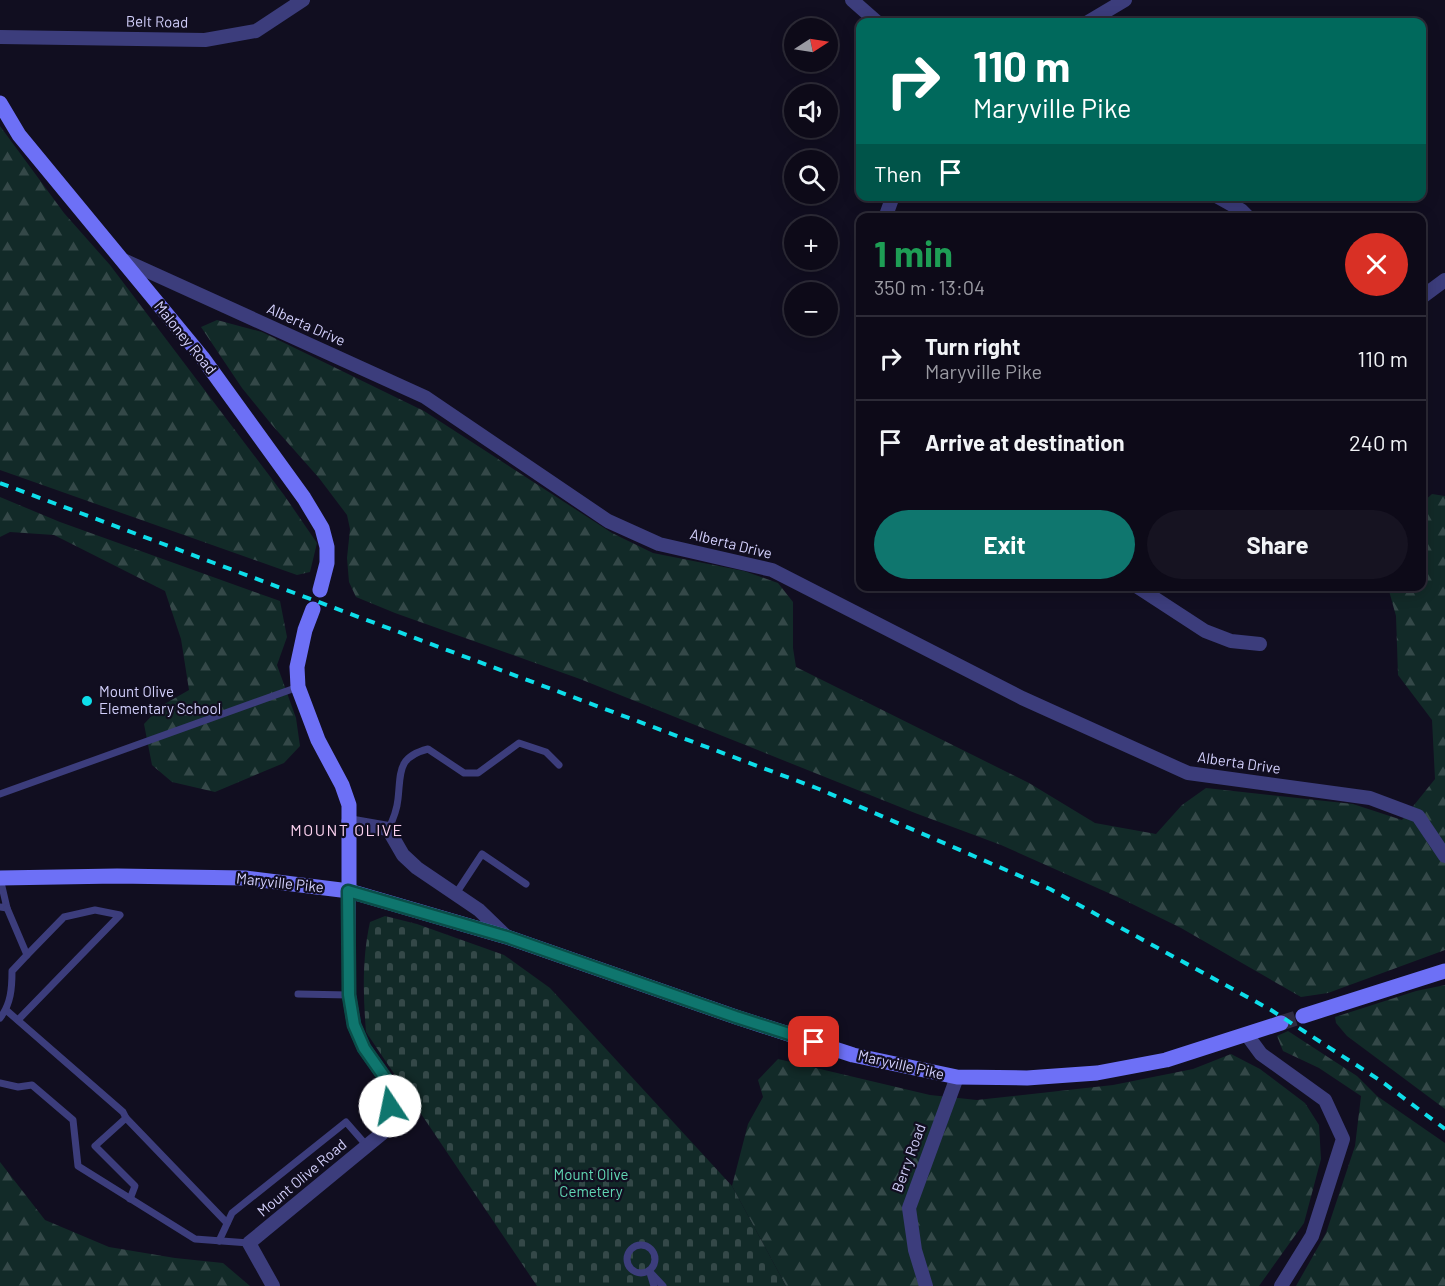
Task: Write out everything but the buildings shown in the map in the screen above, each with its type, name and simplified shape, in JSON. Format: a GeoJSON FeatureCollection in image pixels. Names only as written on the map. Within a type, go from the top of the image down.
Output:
{"type":"FeatureCollection","features":[{"type":"Feature","properties":{"kind":"main road","name":"Maloney Road"},"geometry":{"type":"LineString","coordinates":[[0,104],[19,135],[201,357],[304,498],[322,528],[327,547],[327,563],[320,590]]}},
{"type":"Feature","properties":{"kind":"main road"},"geometry":{"type":"LineString","coordinates":[[313,609],[304,630],[297,668],[298,687],[318,740],[342,785],[349,805],[348,891]]}},
{"type":"Feature","properties":{"kind":"main road","name":"Maryville Pike"},"geometry":{"type":"LineString","coordinates":[[0,878],[117,876],[245,878],[348,891],[507,937],[736,1017],[843,1051],[913,1069],[957,1077],[1027,1078],[1097,1073],[1166,1060],[1281,1023]]}},
{"type":"Feature","properties":{"kind":"main road"},"geometry":{"type":"LineString","coordinates":[[1302,1016],[1445,971]]}},
{"type":"Feature","properties":{"kind":"street","name":"Belt Road"},"geometry":{"type":"LineString","coordinates":[[0,37],[205,39],[256,31],[303,0]]}},
{"type":"Feature","properties":{"kind":"street"},"geometry":{"type":"LineString","coordinates":[[852,0],[872,18]]}},
{"type":"Feature","properties":{"kind":"street"},"geometry":{"type":"LineString","coordinates":[[1095,18],[1125,0]]}},
{"type":"Feature","properties":{"kind":"street"},"geometry":{"type":"LineString","coordinates":[[1225,201],[1244,213]]}},
{"type":"Feature","properties":{"kind":"street","name":"Alberta Drive"},"geometry":{"type":"LineString","coordinates":[[119,258],[426,397],[608,521],[659,544],[772,570],[1022,698],[1188,772],[1370,798],[1418,816],[1445,856]]}},
{"type":"Feature","properties":{"kind":"street"},"geometry":{"type":"LineString","coordinates":[[1426,294],[1445,280]]}},
{"type":"Feature","properties":{"kind":"street"},"geometry":{"type":"LineString","coordinates":[[1144,591],[1205,631],[1231,641],[1260,644]]}},
{"type":"Feature","properties":{"kind":"street"},"geometry":{"type":"LineString","coordinates":[[348,822],[388,830],[403,855],[417,868],[479,910],[507,937]]}},
{"type":"Feature","properties":{"kind":"street","name":"Mount Olive Road"},"geometry":{"type":"LineString","coordinates":[[249,1243],[391,1126],[390,1085],[364,1048],[354,1025],[349,995],[348,891]]}},
{"type":"Feature","properties":{"kind":"street"},"geometry":{"type":"LineString","coordinates":[[1247,1035],[1262,1054],[1325,1100],[1343,1139],[1311,1236],[1281,1286]]}},
{"type":"Feature","properties":{"kind":"street","name":"Berry Road"},"geometry":{"type":"LineString","coordinates":[[926,1286],[915,1250],[909,1208],[957,1077]]}},
{"type":"Feature","properties":{"kind":"street"},"geometry":{"type":"LineString","coordinates":[[249,1243],[273,1286]]}},
{"type":"Feature","properties":{"kind":"lane"},"geometry":{"type":"LineString","coordinates":[[0,794],[298,687]]}},
{"type":"Feature","properties":{"kind":"lane"},"geometry":{"type":"LineString","coordinates":[[388,830],[396,814],[400,771],[405,761],[418,752],[428,749],[464,773],[478,773],[519,743],[546,752],[560,765]]}},
{"type":"Feature","properties":{"kind":"lane"},"geometry":{"type":"LineString","coordinates":[[455,895],[482,854],[526,884]]}},
{"type":"Feature","properties":{"kind":"lane"},"geometry":{"type":"LineString","coordinates":[[0,878],[3,908],[27,955]]}},
{"type":"Feature","properties":{"kind":"lane"},"geometry":{"type":"LineString","coordinates":[[0,1018],[6,1010],[12,987],[12,971],[64,916],[95,910],[120,915],[18,1020]]}},
{"type":"Feature","properties":{"kind":"lane"},"geometry":{"type":"LineString","coordinates":[[298,994],[349,995]]}},
{"type":"Feature","properties":{"kind":"lane"},"geometry":{"type":"LineString","coordinates":[[6,1010],[123,1112],[126,1118],[227,1223]]}},
{"type":"Feature","properties":{"kind":"lane"},"geometry":{"type":"LineString","coordinates":[[0,1083],[18,1087],[32,1085],[73,1120],[78,1166],[195,1239],[249,1243]]}},
{"type":"Feature","properties":{"kind":"lane"},"geometry":{"type":"LineString","coordinates":[[126,1118],[95,1146],[135,1186],[130,1199]]}},
{"type":"Feature","properties":{"kind":"lane"},"geometry":{"type":"LineString","coordinates":[[219,1241],[232,1213],[346,1122],[367,1146]]}},
{"type":"Feature","properties":{"kind":"lane"},"geometry":{"type":"LineString","coordinates":[[649,1271],[640,1274],[629,1267],[627,1258],[631,1249],[639,1245],[652,1251],[655,1259],[649,1271],[654,1286]]}},
{"type":"Feature","properties":{"kind":"lane"},"geometry":{"type":"LineString","coordinates":[[649,1271],[663,1286]]}},
{"type":"Feature","properties":{"kind":"green space"},"geometry":{"type":"Polygon","coordinates":[[[0,126],[64,213],[110,265],[284,495],[317,543],[310,572],[297,575],[0,470],[0,126]]]}},
{"type":"Feature","properties":{"kind":"green space"},"geometry":{"type":"Polygon","coordinates":[[[217,320],[262,332],[424,411],[612,533],[653,553],[744,571],[778,583],[793,602],[793,648],[796,667],[1029,783],[1095,823],[1156,834],[1182,805],[1206,788],[1353,804],[1402,820],[1435,779],[1432,720],[1398,675],[1396,616],[1389,591],[1426,591],[1426,499],[1432,494],[1445,496],[1445,950],[1328,993],[1301,997],[1181,928],[1001,845],[580,679],[356,597],[349,582],[347,558],[350,529],[347,515],[319,478],[242,388],[201,327],[217,320]]]}},
{"type":"Feature","properties":{"kind":"green space"},"geometry":{"type":"Polygon","coordinates":[[[0,497],[60,522],[280,601],[287,637],[277,665],[296,718],[300,746],[284,763],[215,792],[172,782],[152,765],[144,724],[161,706],[189,690],[181,639],[165,591],[54,535],[10,532],[0,537],[0,497]]]}},
{"type":"Feature","properties":{"kind":"green space","name":"Mount Olive Cemetery"},"geometry":{"type":"Polygon","coordinates":[[[385,916],[417,924],[504,955],[550,988],[732,1186],[786,1286],[537,1286],[366,1032],[364,977],[367,936],[370,922],[385,916]]]}},
{"type":"Feature","properties":{"kind":"green space"},"geometry":{"type":"Polygon","coordinates":[[[1445,985],[1445,1109],[1347,1036],[1336,1023],[1335,1017],[1416,991],[1445,985]]]}},
{"type":"Feature","properties":{"kind":"green space"},"geometry":{"type":"Polygon","coordinates":[[[1288,1031],[1357,1076],[1377,1096],[1445,1143],[1445,1286],[1296,1286],[1326,1233],[1355,1146],[1361,1096],[1319,1068],[1283,1051],[1277,1036],[1288,1031]]]}},
{"type":"Feature","properties":{"kind":"green space"},"geometry":{"type":"Polygon","coordinates":[[[1231,1054],[1260,1069],[1305,1103],[1319,1125],[1321,1159],[1304,1223],[1259,1286],[786,1286],[732,1186],[748,1124],[763,1097],[758,1080],[778,1059],[930,1095],[977,1100],[1113,1085],[1193,1069],[1231,1054]]]}},
{"type":"Feature","properties":{"kind":"green space"},"geometry":{"type":"Polygon","coordinates":[[[0,1162],[45,1220],[109,1247],[223,1263],[250,1286],[0,1286],[0,1162]]]}},
{"type":"Feature","properties":{"kind":"tunnel"},"geometry":{"type":"LineString","coordinates":[[1281,1023],[1303,1016]]}},
{"type":"Feature","properties":{"kind":"railway"},"geometry":{"type":"LineString","coordinates":[[0,483],[819,789],[1050,889],[1271,1010],[1381,1081],[1445,1129]]}},
{"type":"Feature","properties":{"kind":"place","name":"Mount Olive Elementary School"},"geometry":{"type":"Point","coordinates":[87,701]}},
{"type":"Feature","properties":{"kind":"district","name":"MOUNT OLIVE"},"geometry":{"type":"Point","coordinates":[347,830]}},
{"type":"Feature","properties":{"kind":"route"},"geometry":{"type":"LineString","coordinates":[[390,1106],[390,1085],[364,1048],[354,1025],[349,995],[348,891],[507,937],[814,1042]]}}]}
